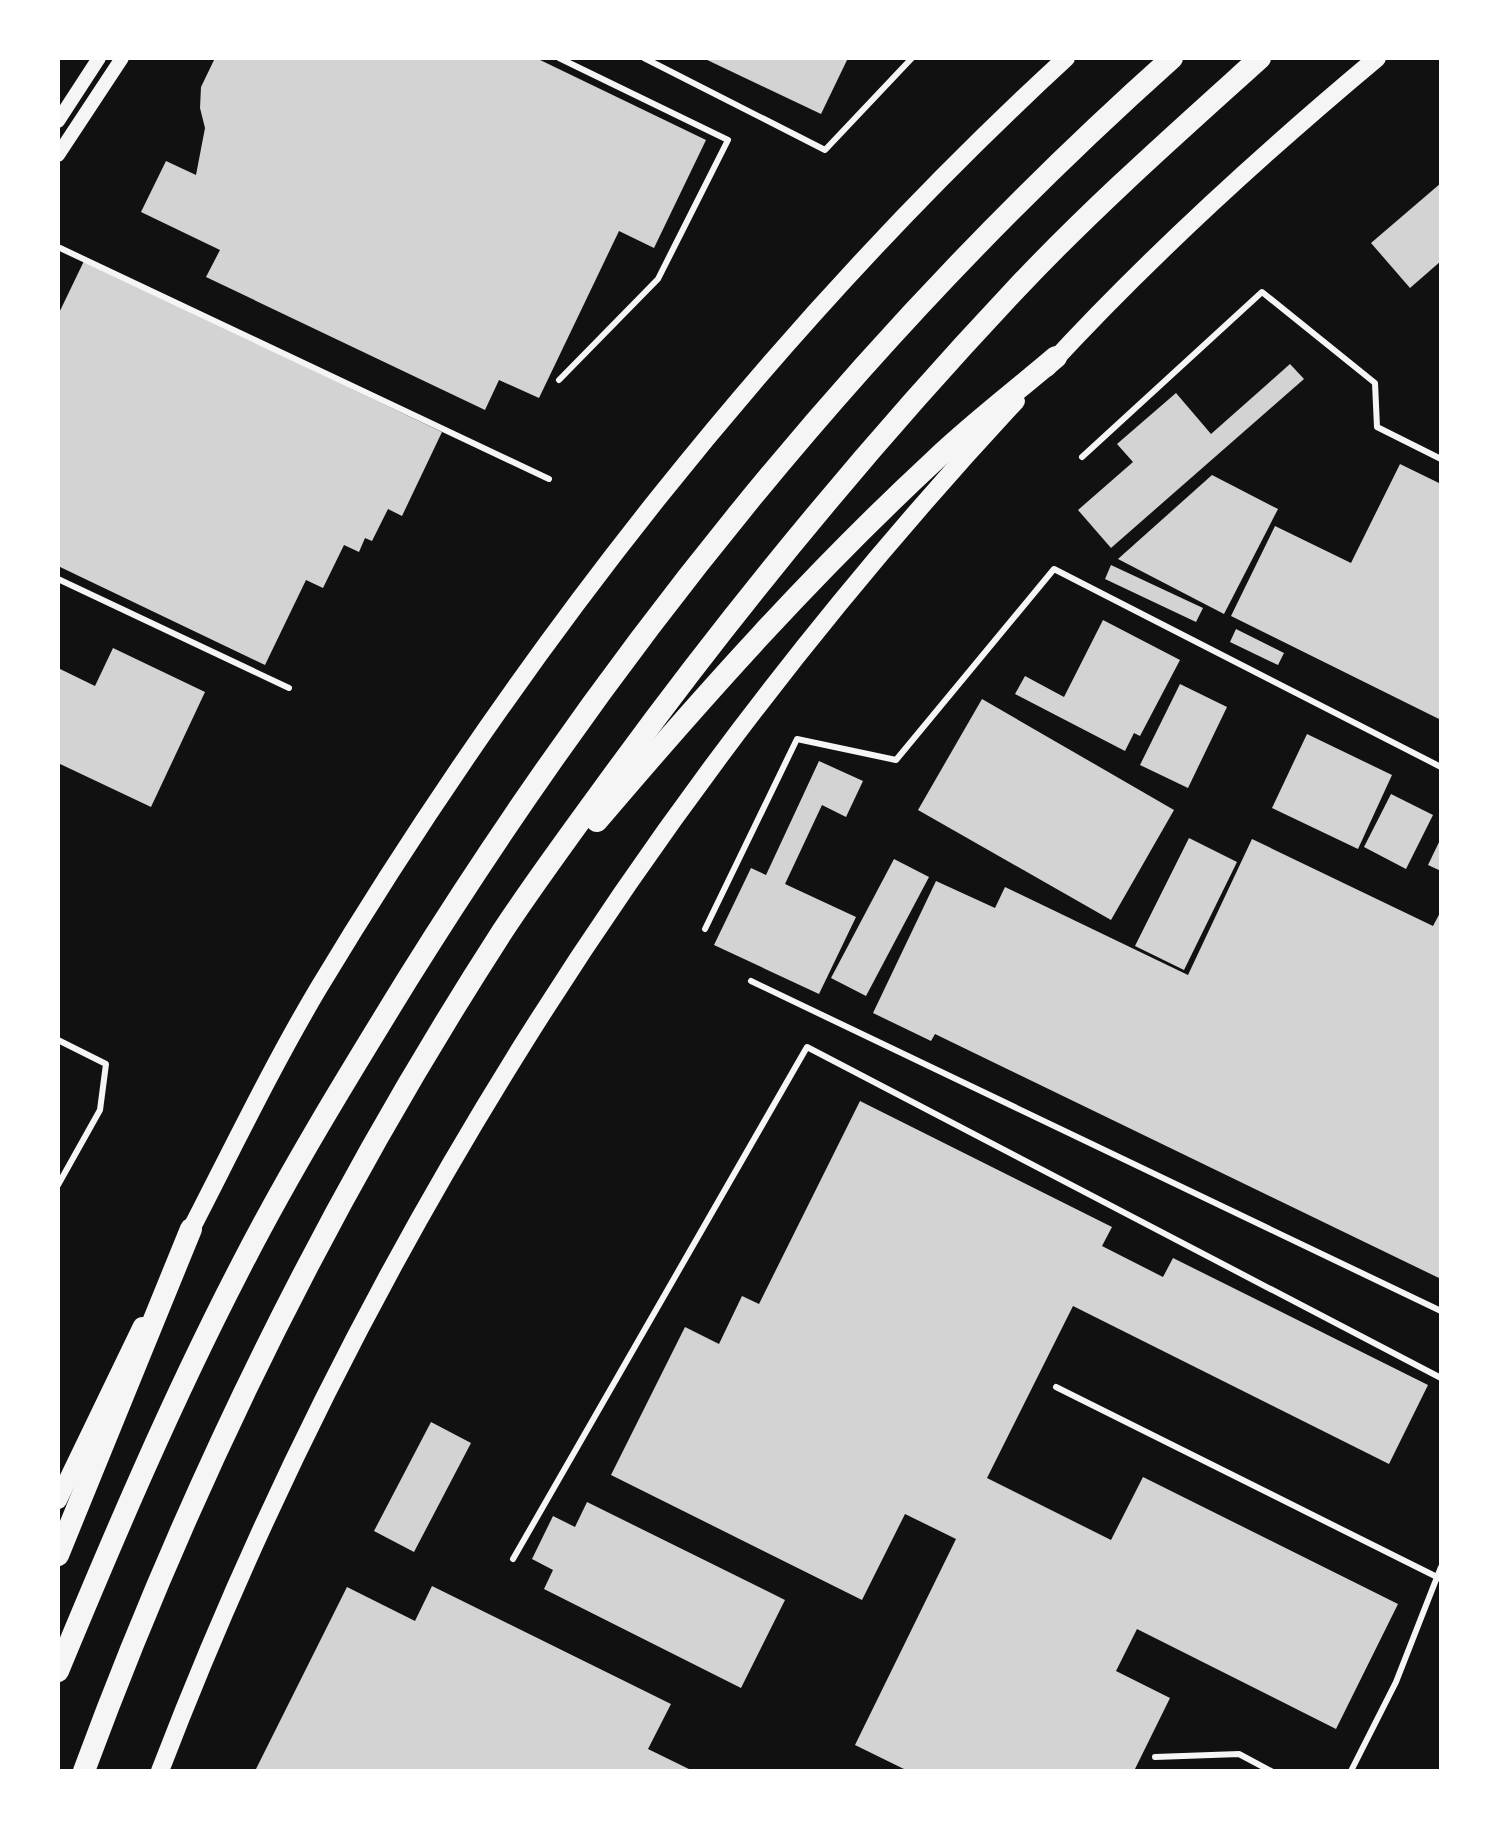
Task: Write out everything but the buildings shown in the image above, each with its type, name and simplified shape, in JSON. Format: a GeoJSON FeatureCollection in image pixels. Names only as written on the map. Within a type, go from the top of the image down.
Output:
{"type":"FeatureCollection","features":[{"type":"Feature","properties":{"kind":"highway"},"geometry":{"type":"LineString","coordinates":[[58,1671],[123,1513],[237,1272],[336,1095],[524,796],[708,552],[843,392],[977,248],[1172,58]]}},
{"type":"Feature","properties":{"kind":"highway"},"geometry":{"type":"LineString","coordinates":[[84,1771],[177,1541],[292,1299],[402,1100],[503,932],[706,651],[885,433],[1028,277],[1260,58]]}},
{"type":"Feature","properties":{"kind":"highway"},"geometry":{"type":"LineString","coordinates":[[503,932],[717,679],[937,457],[1056,357]]}},
{"type":"Feature","properties":{"kind":"highway"},"geometry":{"type":"LineString","coordinates":[[58,1555],[191,1229]]}},
{"type":"Feature","properties":{"kind":"main road"},"geometry":{"type":"LineString","coordinates":[[58,1500],[97,1413],[316,993],[466,758],[564,620],[663,491],[787,345],[1018,102],[1066,58]]}},
{"type":"Feature","properties":{"kind":"main road"},"geometry":{"type":"LineString","coordinates":[[160,1771],[241,1575],[360,1333],[467,1135],[560,983],[662,834],[794,657],[955,467],[1056,357],[1177,236],[1298,124],[1377,58]]}},
{"type":"Feature","properties":{"kind":"street"},"geometry":{"type":"LineString","coordinates":[[58,121],[99,58]]}},
{"type":"Feature","properties":{"kind":"street"},"geometry":{"type":"LineString","coordinates":[[58,155],[122,58]]}},
{"type":"Feature","properties":{"kind":"lane"},"geometry":{"type":"LineString","coordinates":[[559,58],[728,140],[658,279],[559,380]]}},
{"type":"Feature","properties":{"kind":"lane"},"geometry":{"type":"LineString","coordinates":[[644,58],[825,150],[912,58]]}},
{"type":"Feature","properties":{"kind":"lane"},"geometry":{"type":"LineString","coordinates":[[58,247],[549,479]]}},
{"type":"Feature","properties":{"kind":"lane"},"geometry":{"type":"LineString","coordinates":[[1082,457],[1262,292],[1375,383],[1377,427],[1441,459]]}},
{"type":"Feature","properties":{"kind":"lane"},"geometry":{"type":"LineString","coordinates":[[705,929],[797,739],[896,760],[1054,569],[1441,767]]}},
{"type":"Feature","properties":{"kind":"lane"},"geometry":{"type":"LineString","coordinates":[[58,579],[289,688]]}},
{"type":"Feature","properties":{"kind":"lane"},"geometry":{"type":"LineString","coordinates":[[751,981],[1441,1311]]}},
{"type":"Feature","properties":{"kind":"lane"},"geometry":{"type":"LineString","coordinates":[[58,1040],[106,1064],[100,1110],[58,1185]]}},
{"type":"Feature","properties":{"kind":"lane"},"geometry":{"type":"LineString","coordinates":[[513,1559],[807,1047],[1441,1378]]}},
{"type":"Feature","properties":{"kind":"lane"},"geometry":{"type":"LineString","coordinates":[[1056,1387],[1439,1578]]}},
{"type":"Feature","properties":{"kind":"lane"},"geometry":{"type":"LineString","coordinates":[[1351,1771],[1396,1682],[1441,1567]]}},
{"type":"Feature","properties":{"kind":"lane"},"geometry":{"type":"LineString","coordinates":[[1155,1757],[1239,1754],[1271,1771]]}}]}
